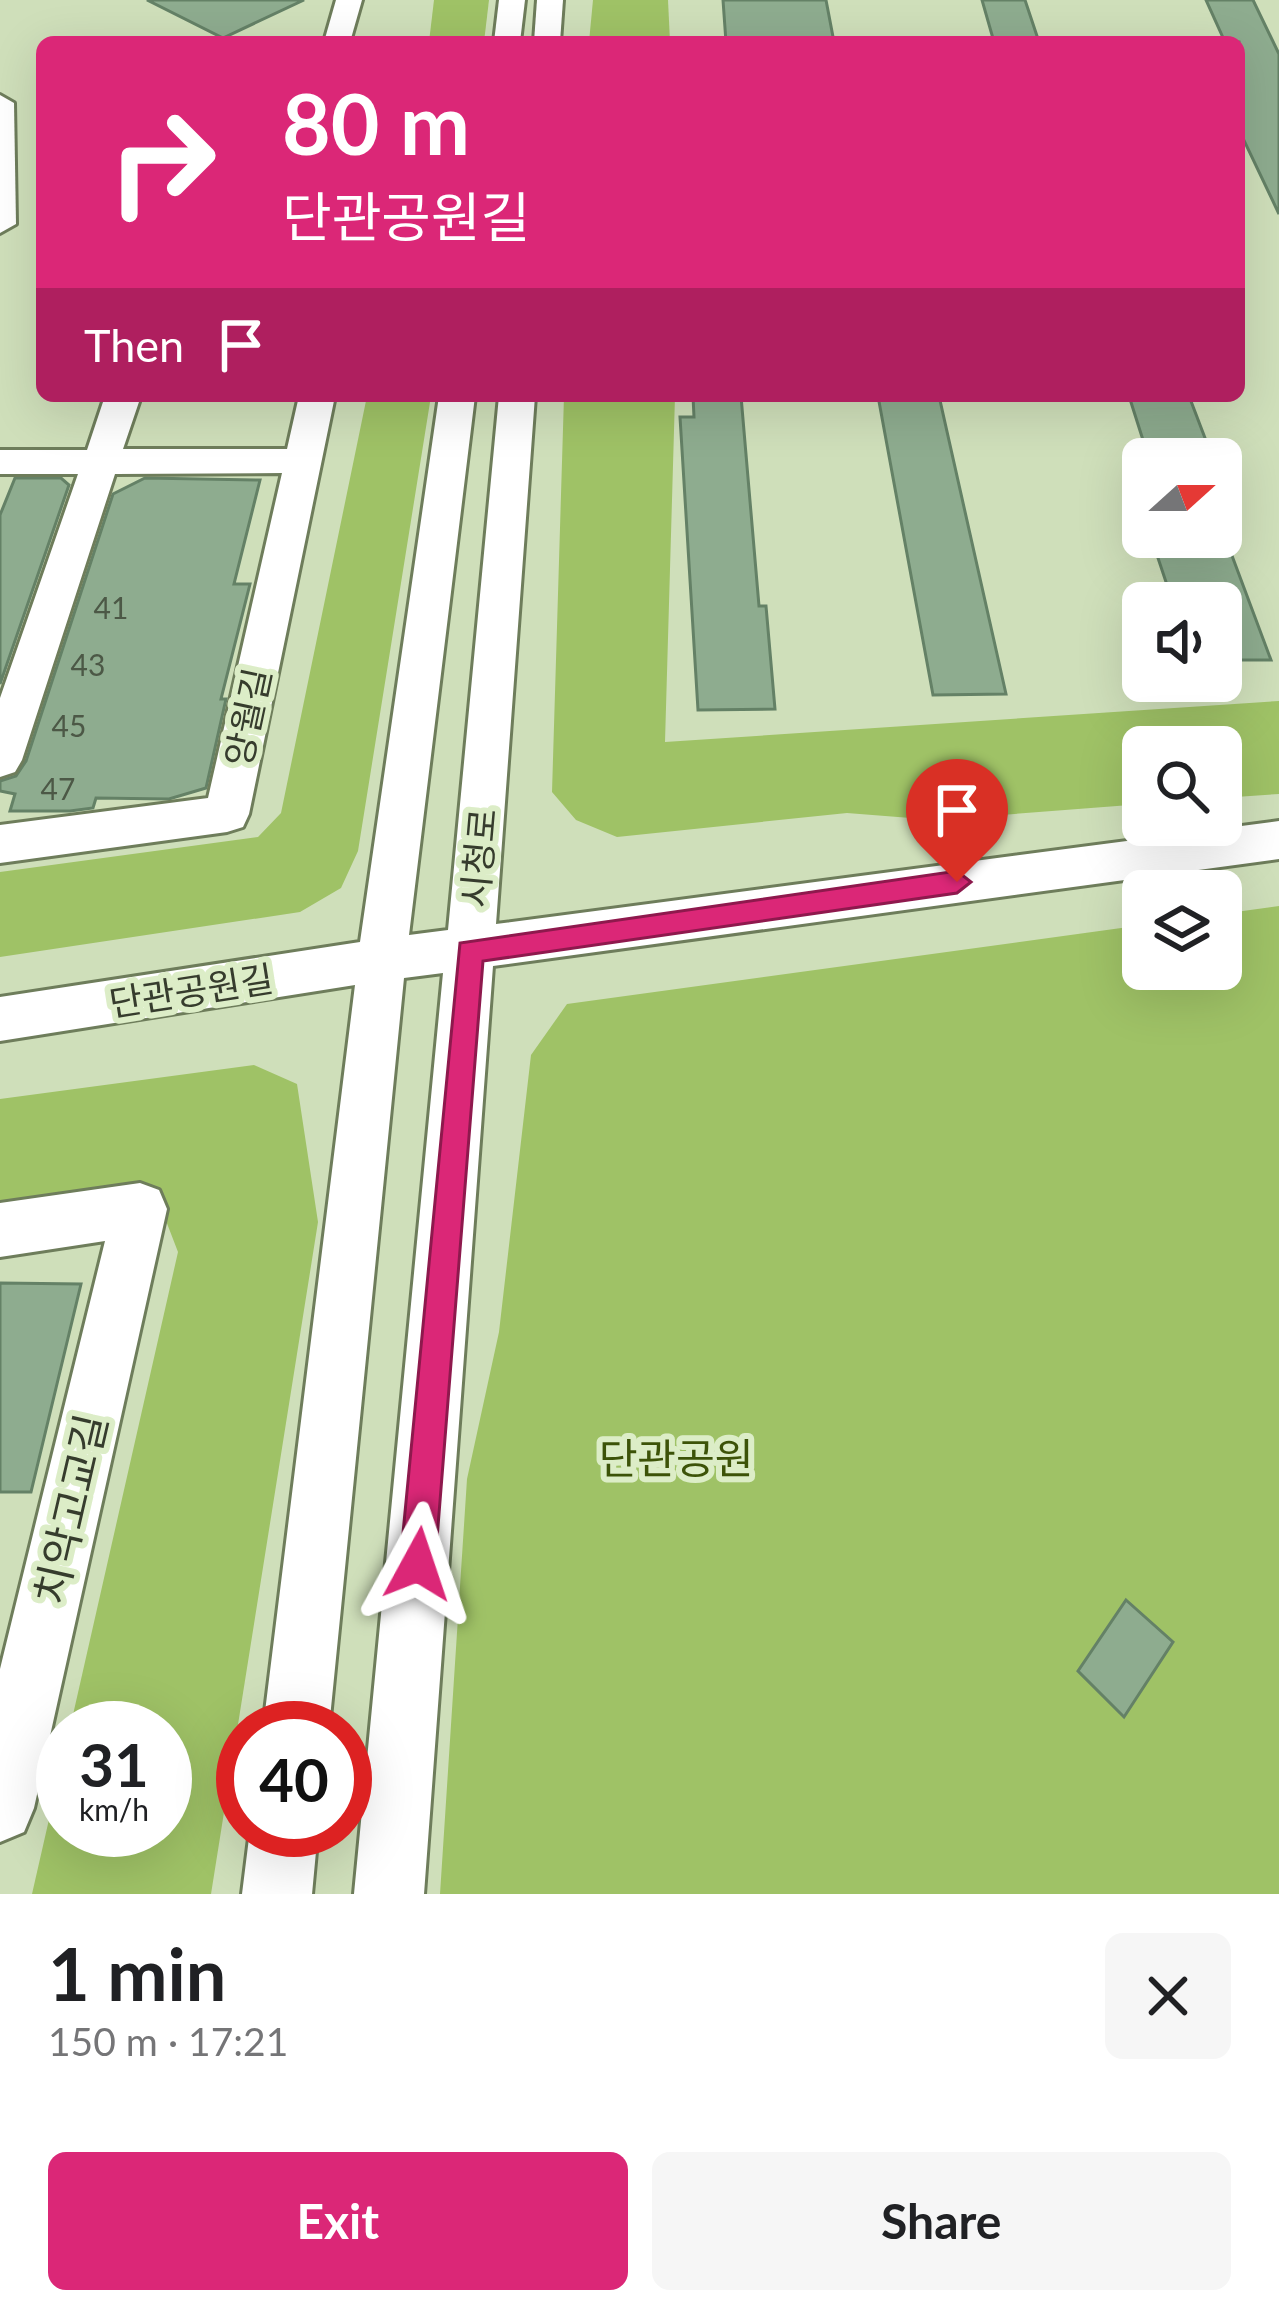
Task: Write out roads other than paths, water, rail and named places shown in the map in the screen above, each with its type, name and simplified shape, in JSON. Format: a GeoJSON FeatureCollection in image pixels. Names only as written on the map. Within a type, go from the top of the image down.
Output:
{"type":"FeatureCollection","features":[{"type":"Feature","properties":{"kind":"street"},"geometry":{"type":"LineString","coordinates":[[339,36],[350,0]]}},
{"type":"Feature","properties":{"kind":"street"},"geometry":{"type":"LineString","coordinates":[[508,36],[512,0]]}},
{"type":"Feature","properties":{"kind":"street"},"geometry":{"type":"LineString","coordinates":[[547,36],[550,0]]}},
{"type":"Feature","properties":{"kind":"street"},"geometry":{"type":"LineString","coordinates":[[0,103],[0,224]]}},
{"type":"Feature","properties":{"kind":"street"},"geometry":{"type":"LineString","coordinates":[[0,760],[121,402]]}},
{"type":"Feature","properties":{"kind":"street","name":"앙월길"},"geometry":{"type":"LineString","coordinates":[[0,844],[226,814],[315,402]]}},
{"type":"Feature","properties":{"kind":"street"},"geometry":{"type":"LineString","coordinates":[[299,1701],[382,960],[456,402]]}},
{"type":"Feature","properties":{"kind":"street","name":"시청로"},"geometry":{"type":"LineString","coordinates":[[389,1894],[516,402]]}},
{"type":"Feature","properties":{"kind":"street"},"geometry":{"type":"LineString","coordinates":[[0,462],[302,461]]}},
{"type":"Feature","properties":{"kind":"street"},"geometry":{"type":"LineString","coordinates":[[470,951],[1279,840]]}},
{"type":"Feature","properties":{"kind":"street","name":"단관공원길"},"geometry":{"type":"LineString","coordinates":[[0,1019],[382,960],[470,951]]}},
{"type":"Feature","properties":{"kind":"street","name":"치악고교길"},"geometry":{"type":"LineString","coordinates":[[0,1230],[140,1209],[0,1808]]}},
{"type":"Feature","properties":{"kind":"street"},"geometry":{"type":"LineString","coordinates":[[277,1894],[281,1857]]}},
{"type":"Feature","properties":{"kind":"park label","name":"단관공원"},"geometry":{"type":"Point","coordinates":[676,1458]}}]}
